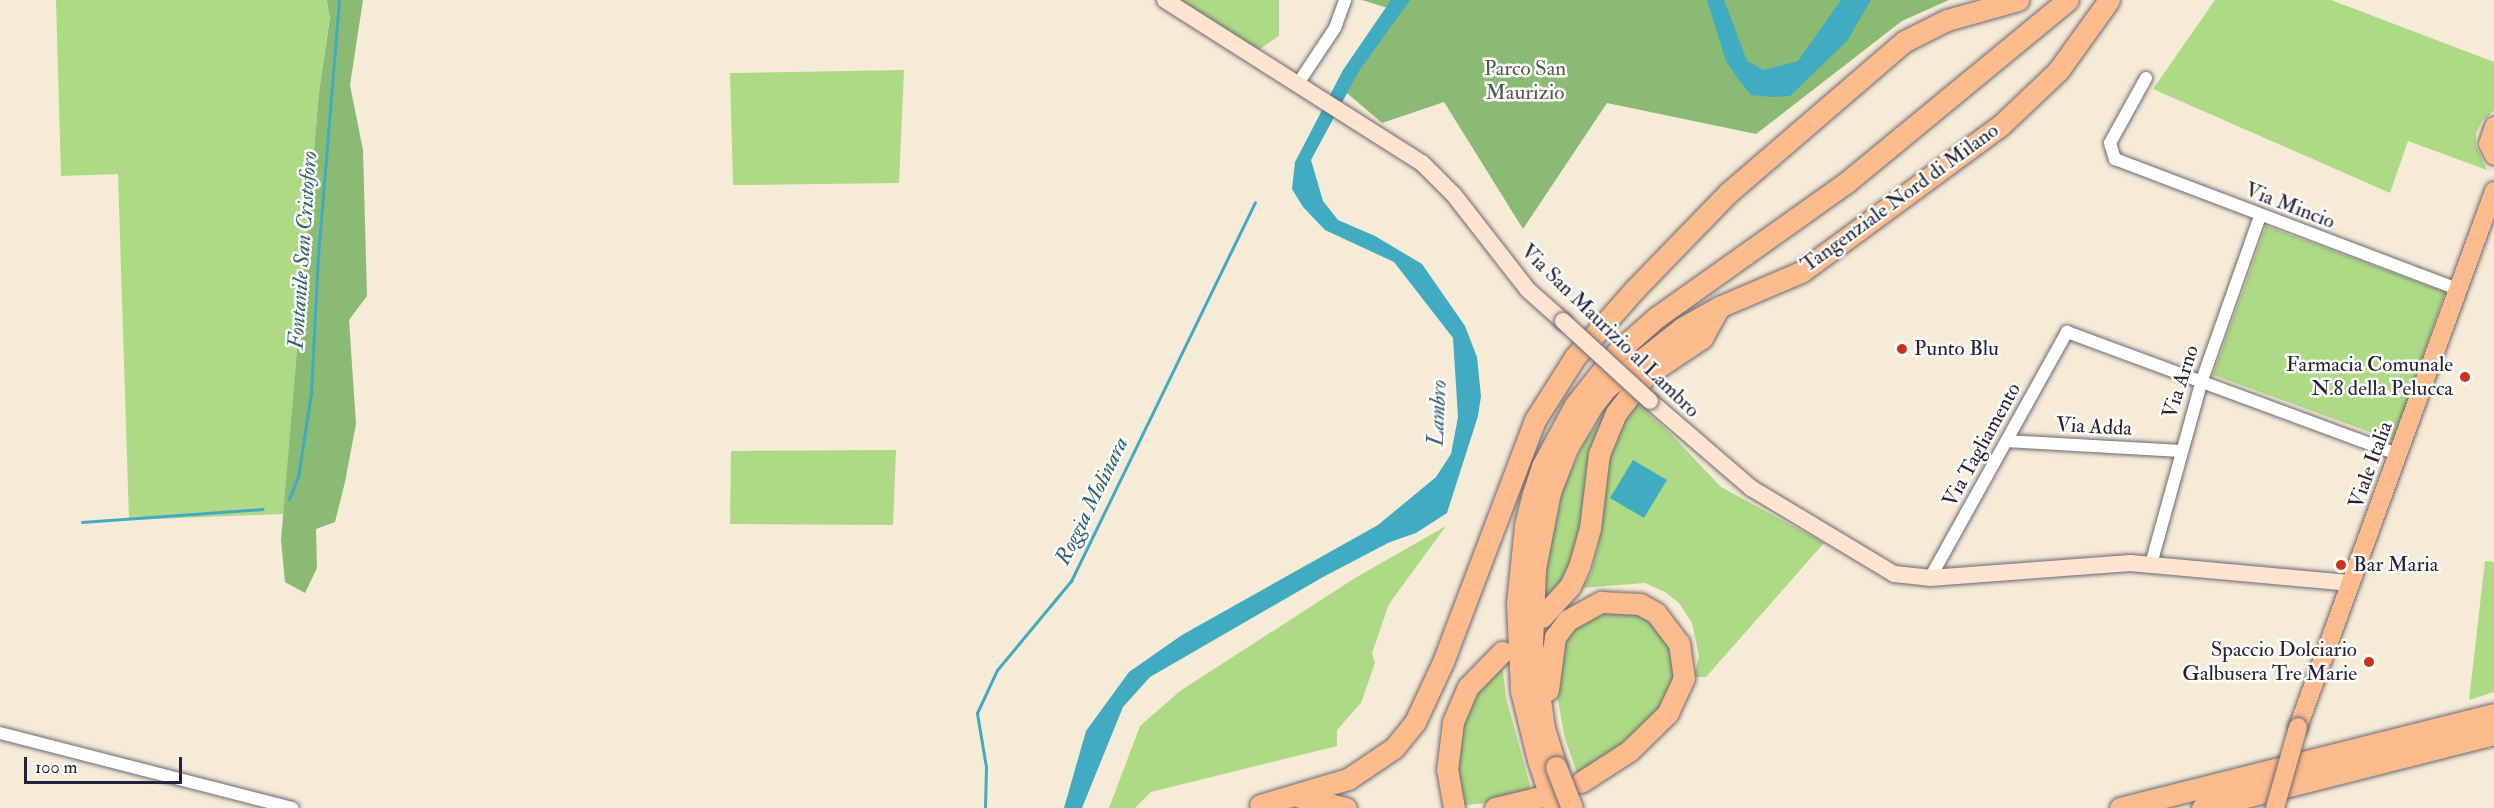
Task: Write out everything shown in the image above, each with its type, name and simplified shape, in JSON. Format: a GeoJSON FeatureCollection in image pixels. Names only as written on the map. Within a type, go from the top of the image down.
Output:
{"type":"FeatureCollection","features":[{"type":"Feature","properties":{"kind":"highway"},"geometry":{"type":"LineString","coordinates":[[1260,805],[1333,785],[1368,767],[1394,748],[1415,722],[1443,662],[1535,420],[1575,357],[1628,298],[1728,193],[1890,52],[1926,28],[2018,0]]}},
{"type":"Feature","properties":{"kind":"highway","name":"Tangenziale Nord di Milano"},"geometry":{"type":"LineString","coordinates":[[1546,803],[1521,691],[1516,603],[1525,525],[1533,494],[1557,436],[1575,405],[1616,353],[1657,317],[1847,182],[2068,0]]}},
{"type":"Feature","properties":{"kind":"highway","name":"Tangenziale Nord di Milano"},"geometry":{"type":"LineString","coordinates":[[1572,808],[1538,695],[1531,632],[1534,569],[1550,492],[1567,448],[1606,388],[1682,328],[1719,307],[1801,272],[2000,126],[2058,71],[2109,0]]}},
{"type":"Feature","properties":{"kind":"highway"},"geometry":{"type":"LineString","coordinates":[[1542,617],[1564,592],[1579,567],[1590,528],[1599,454],[1616,413],[1645,376],[1702,338],[1719,307]]}},
{"type":"Feature","properties":{"kind":"highway"},"geometry":{"type":"LineString","coordinates":[[1559,759],[1548,694],[1551,652],[1561,628],[1583,609],[1601,602],[1641,604],[1656,613],[1679,643],[1684,678],[1679,695],[1668,713],[1629,751],[1581,782]]}},
{"type":"Feature","properties":{"kind":"highway"},"geometry":{"type":"LineString","coordinates":[[1454,808],[1447,770],[1453,722],[1468,687],[1502,652]]}},
{"type":"Feature","properties":{"kind":"highway"},"geometry":{"type":"LineString","coordinates":[[2120,808],[2494,714]]}},
{"type":"Feature","properties":{"kind":"highway"},"geometry":{"type":"LineString","coordinates":[[2202,808],[2494,734]]}},
{"type":"Feature","properties":{"kind":"highway"},"geometry":{"type":"LineString","coordinates":[[1297,796],[1346,808]]}},
{"type":"Feature","properties":{"kind":"highway"},"geometry":{"type":"LineString","coordinates":[[1503,807],[1546,803]]}},
{"type":"Feature","properties":{"kind":"main road","name":"Via San Maurizio al Lambro"},"geometry":{"type":"LineString","coordinates":[[1165,0],[1394,141],[1439,178],[1514,274],[1723,468],[1882,569],[1903,576],[1930,578],[2113,562],[2295,579]]}},
{"type":"Feature","properties":{"kind":"main road"},"geometry":{"type":"LineString","coordinates":[[2494,126],[2488,144],[2494,155]]}},
{"type":"Feature","properties":{"kind":"main road","name":"Viale Italia"},"geometry":{"type":"LineString","coordinates":[[2275,808],[2298,727],[2490,213],[2494,191]]}},
{"type":"Feature","properties":{"kind":"main road"},"geometry":{"type":"LineString","coordinates":[[2295,579],[2351,584]]}},
{"type":"Feature","properties":{"kind":"main road"},"geometry":{"type":"LineString","coordinates":[[2295,579],[2344,602]]}},
{"type":"Feature","properties":{"kind":"street"},"geometry":{"type":"LineString","coordinates":[[1299,82],[1335,28],[1345,0]]}},
{"type":"Feature","properties":{"kind":"street","name":"Via Mincio"},"geometry":{"type":"LineString","coordinates":[[2146,78],[2111,141],[2110,153],[2118,161],[2460,290]]}},
{"type":"Feature","properties":{"kind":"street","name":"Via Arno"},"geometry":{"type":"LineString","coordinates":[[2151,564],[2180,451],[2202,380],[2260,216]]}},
{"type":"Feature","properties":{"kind":"street","name":"Via Tagliamento"},"geometry":{"type":"LineString","coordinates":[[1930,578],[2067,332],[2202,380]]}},
{"type":"Feature","properties":{"kind":"street"},"geometry":{"type":"LineString","coordinates":[[2202,380],[2399,455]]}},
{"type":"Feature","properties":{"kind":"street","name":"Via Adda"},"geometry":{"type":"LineString","coordinates":[[2007,441],[2180,451]]}},
{"type":"Feature","properties":{"kind":"street"},"geometry":{"type":"LineString","coordinates":[[4,736],[293,808]]}},
{"type":"Feature","properties":{"kind":"green space"},"geometry":{"type":"Polygon","coordinates":[[[56,0],[332,0],[319,92],[284,514],[129,520],[118,174],[61,176],[56,0]]]}},
{"type":"Feature","properties":{"kind":"green space"},"geometry":{"type":"Polygon","coordinates":[[[327,0],[363,0],[350,85],[363,150],[367,296],[349,320],[356,424],[345,482],[335,522],[316,529],[317,568],[305,593],[285,582],[281,540],[319,92],[330,17],[327,0]]]}},
{"type":"Feature","properties":{"kind":"green space"},"geometry":{"type":"Polygon","coordinates":[[[1173,0],[1279,0],[1279,36],[1254,53],[1173,0]]]}},
{"type":"Feature","properties":{"kind":"green space","name":"Parco San Maurizio"},"geometry":{"type":"Polygon","coordinates":[[[1362,0],[1949,0],[1902,21],[1756,134],[1607,103],[1523,229],[1444,102],[1382,123],[1340,87],[1391,9],[1362,0]]]}},
{"type":"Feature","properties":{"kind":"green space"},"geometry":{"type":"Polygon","coordinates":[[[2215,0],[2331,0],[2494,62],[2494,111],[2482,121],[2476,133],[2476,146],[2487,170],[2408,141],[2390,193],[2153,89],[2215,0]]]}},
{"type":"Feature","properties":{"kind":"green space"},"geometry":{"type":"Polygon","coordinates":[[[904,70],[899,183],[733,185],[730,73],[904,70]]]}},
{"type":"Feature","properties":{"kind":"green space"},"geometry":{"type":"Polygon","coordinates":[[[2266,226],[2445,292],[2394,441],[2213,375],[2266,226]]]}},
{"type":"Feature","properties":{"kind":"green space"},"geometry":{"type":"Polygon","coordinates":[[[1622,389],[1567,575],[1543,606],[1546,564],[1563,488],[1585,441],[1622,389]]]}},
{"type":"Feature","properties":{"kind":"green space"},"geometry":{"type":"Polygon","coordinates":[[[1637,404],[1669,432],[1721,487],[1824,543],[1706,677],[1694,677],[1699,656],[1692,623],[1679,603],[1665,592],[1645,583],[1582,588],[1591,574],[1600,538],[1604,472],[1615,435],[1637,404]]]}},
{"type":"Feature","properties":{"kind":"green space"},"geometry":{"type":"Polygon","coordinates":[[[896,450],[893,525],[730,524],[731,451],[896,450]]]}},
{"type":"Feature","properties":{"kind":"green space"},"geometry":{"type":"Polygon","coordinates":[[[1446,526],[1389,604],[1372,653],[1375,663],[1361,703],[1337,730],[1337,746],[1151,792],[1135,808],[1109,808],[1140,726],[1180,691],[1355,578],[1446,526]]]}},
{"type":"Feature","properties":{"kind":"green space"},"geometry":{"type":"Polygon","coordinates":[[[2485,561],[2494,562],[2494,692],[2469,700],[2485,561]]]}},
{"type":"Feature","properties":{"kind":"green space"},"geometry":{"type":"Polygon","coordinates":[[[1632,610],[1667,632],[1677,689],[1624,750],[1577,773],[1565,739],[1554,679],[1560,640],[1591,613],[1632,610]]]}},
{"type":"Feature","properties":{"kind":"green space"},"geometry":{"type":"Polygon","coordinates":[[[1502,663],[1506,697],[1532,793],[1515,800],[1457,806],[1452,786],[1464,707],[1502,663]]]}},
{"type":"Feature","properties":{"kind":"water"},"geometry":{"type":"Polygon","coordinates":[[[1391,0],[1410,0],[1359,71],[1311,160],[1323,201],[1338,220],[1375,236],[1422,264],[1465,326],[1477,357],[1481,396],[1478,416],[1447,513],[1416,533],[1390,542],[1323,577],[1150,677],[1123,707],[1082,808],[1064,808],[1086,731],[1129,672],[1182,635],[1378,525],[1436,477],[1451,454],[1458,417],[1453,338],[1394,262],[1325,230],[1303,207],[1292,189],[1295,162],[1343,70],[1391,0]]]}},
{"type":"Feature","properties":{"kind":"water"},"geometry":{"type":"Polygon","coordinates":[[[1707,0],[1724,0],[1747,61],[1764,70],[1798,61],[1841,0],[1871,0],[1847,41],[1790,96],[1772,97],[1751,95],[1738,79],[1726,61],[1707,0]]]}},
{"type":"Feature","properties":{"kind":"water"},"geometry":{"type":"Polygon","coordinates":[[[1633,460],[1667,480],[1644,518],[1610,498],[1633,460]]]}},
{"type":"Feature","properties":{"kind":"waterway","name":"Fontanile San Cristoforo"},"geometry":{"type":"LineString","coordinates":[[289,499],[298,477],[311,393],[318,256],[339,0]]}},
{"type":"Feature","properties":{"kind":"waterway","name":"Roggia Molinara"},"geometry":{"type":"LineString","coordinates":[[985,808],[986,767],[977,713],[997,670],[1071,581],[1255,202]]}},
{"type":"Feature","properties":{"kind":"waterway","name":"Fontanile San Cristoforo"},"geometry":{"type":"LineString","coordinates":[[82,522],[263,509]]}},
{"type":"Feature","properties":{"kind":"place","name":"Punto Blu"},"geometry":{"type":"Point","coordinates":[1902,349]}},
{"type":"Feature","properties":{"kind":"place","name":"Farmacia Comunale N.8 della Pelucca"},"geometry":{"type":"Point","coordinates":[2465,377]}},
{"type":"Feature","properties":{"kind":"place","name":"Bar Maria"},"geometry":{"type":"Point","coordinates":[2341,565]}},
{"type":"Feature","properties":{"kind":"place","name":"Spaccio Dolciario Galbusera Tre Marie"},"geometry":{"type":"Point","coordinates":[2369,662]}},
{"type":"Feature","properties":{"kind":"water label","name":"Lambro"},"geometry":{"type":"Point","coordinates":[1438,413]}}]}
